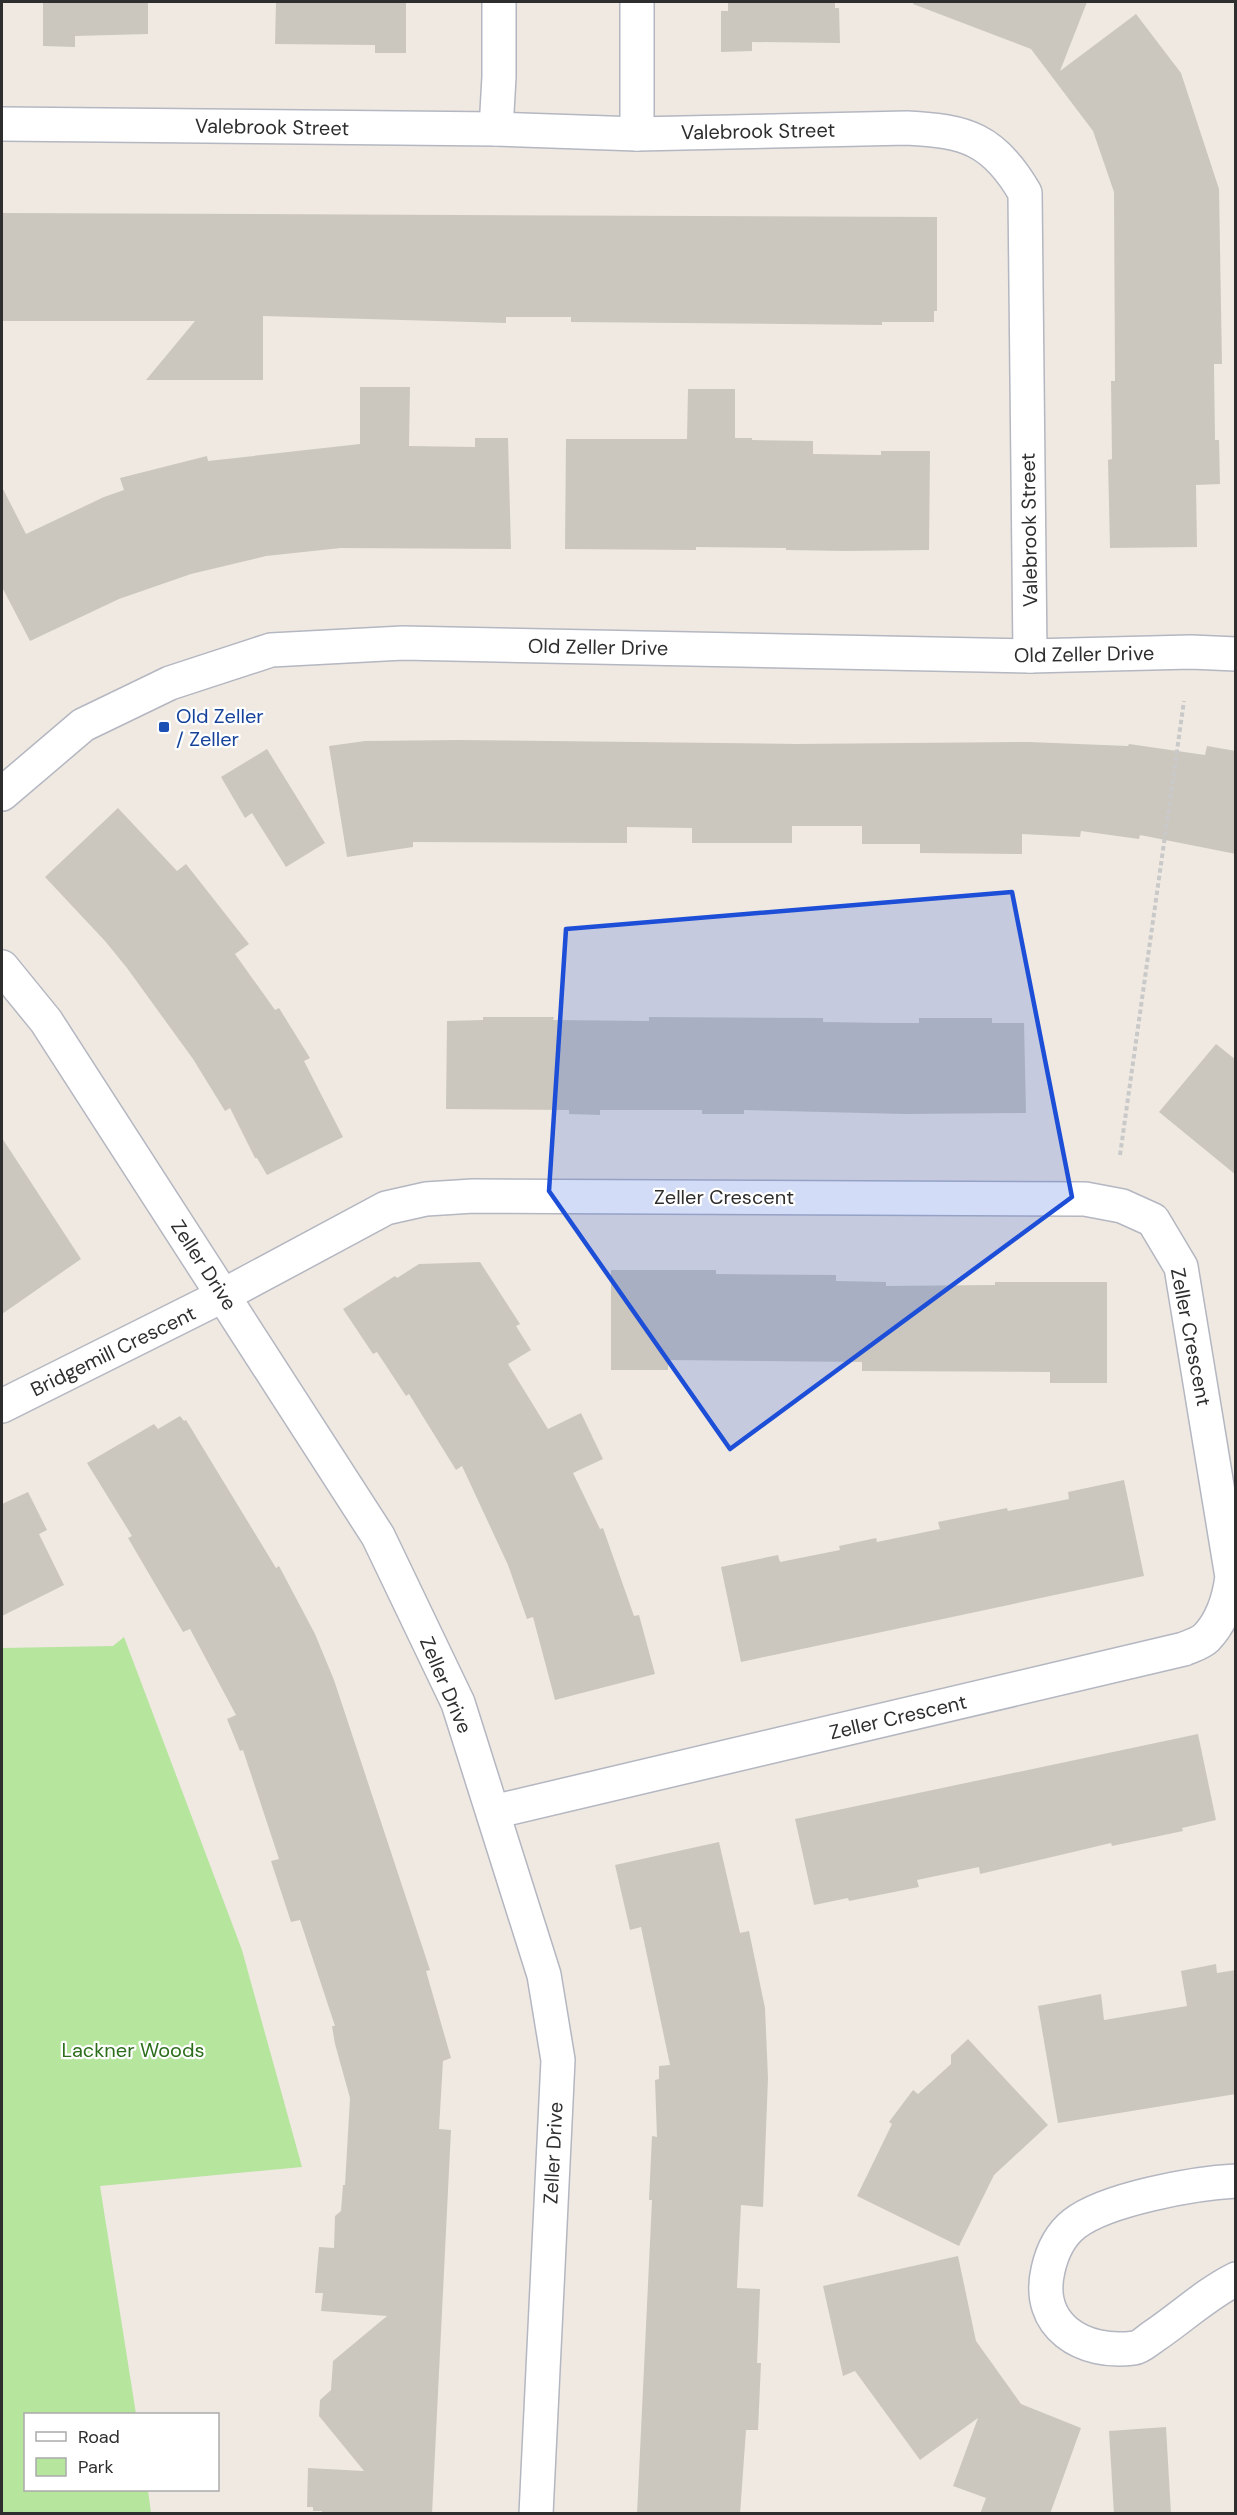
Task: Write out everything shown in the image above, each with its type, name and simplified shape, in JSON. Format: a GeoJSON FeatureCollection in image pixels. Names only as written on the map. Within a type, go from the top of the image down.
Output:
{"type":"FeatureCollection","features":[{"type":"Feature","properties":{"kind":"street"},"geometry":{"type":"LineString","coordinates":[[496,129],[499,2]]}},
{"type":"Feature","properties":{"kind":"street"},"geometry":{"type":"LineString","coordinates":[[637,2],[637,134]]}},
{"type":"Feature","properties":{"kind":"street","name":"Valebrook Street"},"geometry":{"type":"LineString","coordinates":[[2,124],[496,129],[637,134],[907,128],[946,130],[987,147],[1014,174],[1025,193],[1030,656]]}},
{"type":"Feature","properties":{"kind":"street","name":"Old Zeller Drive"},"geometry":{"type":"LineString","coordinates":[[2,794],[82,725],[170,683],[271,650],[403,643],[1030,656],[1191,652],[1236,654]]}},
{"type":"Feature","properties":{"kind":"street","name":"Zeller Drive"},"geometry":{"type":"LineString","coordinates":[[2,967],[46,1021],[378,1536],[458,1703],[544,1975],[558,2060],[536,2514]]}},
{"type":"Feature","properties":{"kind":"street","name":"Zeller Crescent"},"geometry":{"type":"LineString","coordinates":[[224,1296],[386,1208],[426,1199],[473,1196],[1085,1199],[1122,1206],[1153,1220],[1181,1267],[1232,1577],[1230,1594],[1220,1618],[1205,1640],[1184,1649],[493,1812]]}},
{"type":"Feature","properties":{"kind":"street","name":"Bridgemill Crescent"},"geometry":{"type":"LineString","coordinates":[[2,1406],[224,1296]]}},
{"type":"Feature","properties":{"kind":"street"},"geometry":{"type":"LineString","coordinates":[[1236,2181],[1155,2194],[1101,2208],[1074,2225],[1052,2250],[1044,2285],[1047,2304],[1055,2323],[1073,2337],[1100,2348],[1136,2348],[1219,2288],[1236,2279]]}},
{"type":"Feature","properties":{"kind":"path"},"geometry":{"type":"LineString","coordinates":[[1120,1155],[1184,701]]}},
{"type":"Feature","properties":{"kind":"highlighted area"},"geometry":{"type":"Polygon","coordinates":[[[1012,892],[1072,1197],[730,1449],[549,1191],[566,929],[1012,892]]]}},
{"type":"Feature","properties":{"kind":"green space","name":"Lackner Woods"},"geometry":{"type":"Polygon","coordinates":[[[124,1637],[242,1950],[302,2167],[100,2186],[136,2413],[24,2413],[24,2491],[148,2491],[151,2513],[2,2513],[2,1648],[113,1646],[124,1637]]]}},
{"type":"Feature","properties":{"kind":"building"},"geometry":{"type":"Polygon","coordinates":[[[43,2],[148,2],[148,34],[75,36],[75,47],[43,46],[43,2]]]}},
{"type":"Feature","properties":{"kind":"building"},"geometry":{"type":"Polygon","coordinates":[[[276,2],[406,2],[406,53],[375,53],[375,45],[275,44],[276,2]]]}},
{"type":"Feature","properties":{"kind":"building"},"geometry":{"type":"Polygon","coordinates":[[[728,2],[835,2],[835,8],[839,8],[840,43],[752,42],[752,51],[721,52],[721,11],[728,11],[728,2]]]}},
{"type":"Feature","properties":{"kind":"building"},"geometry":{"type":"Polygon","coordinates":[[[914,2],[1087,2],[1060,71],[1136,14],[1181,73],[1219,189],[1222,364],[1214,364],[1215,440],[1219,440],[1220,484],[1196,485],[1197,547],[1110,548],[1108,460],[1112,459],[1111,381],[1115,381],[1114,192],[1093,131],[1031,49],[913,4],[914,2]]]}},
{"type":"Feature","properties":{"kind":"building"},"geometry":{"type":"Polygon","coordinates":[[[2,213],[937,217],[937,311],[934,311],[934,322],[882,322],[882,325],[571,322],[571,317],[506,317],[506,323],[263,316],[263,380],[146,380],[195,321],[2,321],[2,213]]]}},
{"type":"Feature","properties":{"kind":"building"},"geometry":{"type":"Polygon","coordinates":[[[360,387],[410,387],[409,446],[475,447],[475,438],[508,438],[511,549],[341,548],[266,556],[191,574],[119,599],[30,641],[2,587],[2,487],[26,534],[104,497],[124,490],[120,478],[207,456],[208,461],[360,444],[360,387]]]}},
{"type":"Feature","properties":{"kind":"building"},"geometry":{"type":"Polygon","coordinates":[[[688,389],[735,389],[735,438],[813,441],[813,454],[881,455],[881,451],[930,451],[929,550],[846,551],[696,547],[696,550],[565,549],[566,439],[687,439],[688,389]]]}},
{"type":"Feature","properties":{"kind":"building"},"geometry":{"type":"Polygon","coordinates":[[[365,741],[797,744],[1029,742],[1128,746],[1129,744],[1205,755],[1207,746],[1236,751],[1236,854],[1140,835],[1139,839],[1081,831],[1080,837],[1022,834],[1022,854],[920,853],[920,844],[862,844],[862,826],[792,826],[792,843],[692,843],[692,828],[627,827],[627,843],[413,842],[413,847],[347,857],[329,746],[365,741]]]}},
{"type":"Feature","properties":{"kind":"building"},"geometry":{"type":"Polygon","coordinates":[[[267,749],[325,843],[286,867],[252,813],[245,818],[221,777],[267,749]]]}},
{"type":"Feature","properties":{"kind":"building"},"geometry":{"type":"Polygon","coordinates":[[[118,808],[177,871],[186,864],[249,944],[235,954],[275,1010],[279,1008],[310,1058],[304,1061],[343,1137],[267,1175],[255,1158],[230,1108],[225,1111],[193,1059],[127,968],[45,877],[118,808]]]}},
{"type":"Feature","properties":{"kind":"building"},"geometry":{"type":"Polygon","coordinates":[[[483,1017],[649,1021],[649,1017],[823,1018],[823,1022],[887,1023],[919,1023],[919,1018],[992,1018],[992,1023],[1024,1023],[1026,1113],[905,1114],[744,1110],[744,1114],[702,1114],[702,1110],[600,1110],[600,1115],[569,1114],[569,1110],[446,1109],[447,1021],[483,1020],[483,1017]]]}},
{"type":"Feature","properties":{"kind":"building"},"geometry":{"type":"Polygon","coordinates":[[[1216,1044],[1236,1060],[1236,1175],[1159,1112],[1216,1044]]]}},
{"type":"Feature","properties":{"kind":"building"},"geometry":{"type":"Polygon","coordinates":[[[2,1138],[81,1259],[2,1314],[2,1138]]]}},
{"type":"Feature","properties":{"kind":"building"},"geometry":{"type":"Polygon","coordinates":[[[480,1262],[520,1324],[516,1326],[531,1350],[508,1364],[548,1429],[581,1413],[603,1459],[573,1473],[600,1529],[603,1528],[634,1616],[639,1615],[655,1674],[555,1700],[533,1617],[527,1619],[508,1565],[462,1466],[456,1470],[409,1394],[406,1396],[377,1352],[373,1354],[343,1309],[395,1276],[397,1278],[419,1264],[480,1262]]]}},
{"type":"Feature","properties":{"kind":"building"},"geometry":{"type":"Polygon","coordinates":[[[611,1270],[716,1270],[716,1274],[836,1275],[836,1281],[886,1282],[886,1286],[995,1285],[995,1282],[1107,1282],[1107,1383],[1050,1383],[1050,1372],[862,1371],[862,1362],[668,1360],[668,1370],[611,1370],[611,1270]]]}},
{"type":"Feature","properties":{"kind":"building"},"geometry":{"type":"Polygon","coordinates":[[[180,1416],[184,1421],[186,1420],[276,1568],[279,1566],[315,1634],[334,1680],[430,1970],[426,1971],[451,2058],[443,2061],[439,2129],[451,2130],[432,2514],[322,2514],[322,2511],[313,2511],[313,2507],[307,2507],[308,2468],[364,2471],[319,2416],[320,2400],[331,2390],[333,2361],[387,2316],[321,2311],[323,2293],[315,2293],[319,2247],[334,2248],[335,2216],[341,2211],[343,2185],[345,2185],[350,2098],[335,2044],[332,2026],[335,2026],[300,1920],[291,1922],[271,1861],[279,1859],[243,1750],[240,1751],[227,1719],[236,1715],[190,1629],[183,1632],[128,1538],[132,1536],[87,1463],[154,1424],[158,1429],[180,1416]]]}},
{"type":"Feature","properties":{"kind":"building"},"geometry":{"type":"Polygon","coordinates":[[[1124,1480],[1144,1576],[741,1662],[721,1567],[778,1555],[780,1562],[840,1550],[839,1546],[876,1538],[877,1542],[940,1529],[938,1522],[1007,1508],[1008,1511],[1069,1499],[1068,1492],[1124,1480]]]}},
{"type":"Feature","properties":{"kind":"building"},"geometry":{"type":"Polygon","coordinates":[[[28,1492],[47,1530],[39,1534],[64,1585],[2,1616],[2,1504],[28,1492]]]}},
{"type":"Feature","properties":{"kind":"building"},"geometry":{"type":"Polygon","coordinates":[[[1198,1734],[1216,1820],[1182,1828],[1183,1831],[1112,1846],[1111,1843],[980,1874],[979,1867],[917,1880],[919,1887],[849,1901],[848,1898],[814,1905],[795,1819],[1198,1734]]]}},
{"type":"Feature","properties":{"kind":"building"},"geometry":{"type":"Polygon","coordinates":[[[719,1842],[740,1933],[749,1931],[765,2008],[768,2078],[763,2207],[741,2205],[737,2288],[760,2289],[757,2363],[761,2363],[758,2430],[746,2430],[740,2514],[637,2514],[652,2200],[649,2200],[652,2136],[657,2137],[655,2080],[659,2079],[659,2066],[670,2065],[641,1927],[630,1930],[615,1865],[719,1842]]]}},
{"type":"Feature","properties":{"kind":"building"},"geometry":{"type":"Polygon","coordinates":[[[1216,1964],[1217,1973],[1236,1970],[1236,2094],[1058,2123],[1038,2006],[1101,1994],[1104,2020],[1187,2006],[1181,1971],[1216,1964]]]}},
{"type":"Feature","properties":{"kind":"building"},"geometry":{"type":"Polygon","coordinates":[[[968,2039],[1048,2125],[994,2175],[959,2246],[857,2196],[892,2124],[889,2122],[913,2090],[918,2094],[951,2064],[951,2055],[968,2039]]]}},
{"type":"Feature","properties":{"kind":"building"},"geometry":{"type":"Polygon","coordinates":[[[958,2256],[976,2341],[1021,2404],[1081,2428],[1050,2514],[980,2514],[986,2498],[953,2486],[978,2418],[920,2460],[855,2371],[843,2376],[823,2286],[958,2256]]]}},
{"type":"Feature","properties":{"kind":"building"},"geometry":{"type":"Polygon","coordinates":[[[1166,2427],[1171,2514],[1114,2514],[1109,2431],[1166,2427]]]}},
{"type":"Feature","properties":{"kind":"place","name":"Old Zeller / Zeller"},"geometry":{"type":"Point","coordinates":[164,727]}}]}
